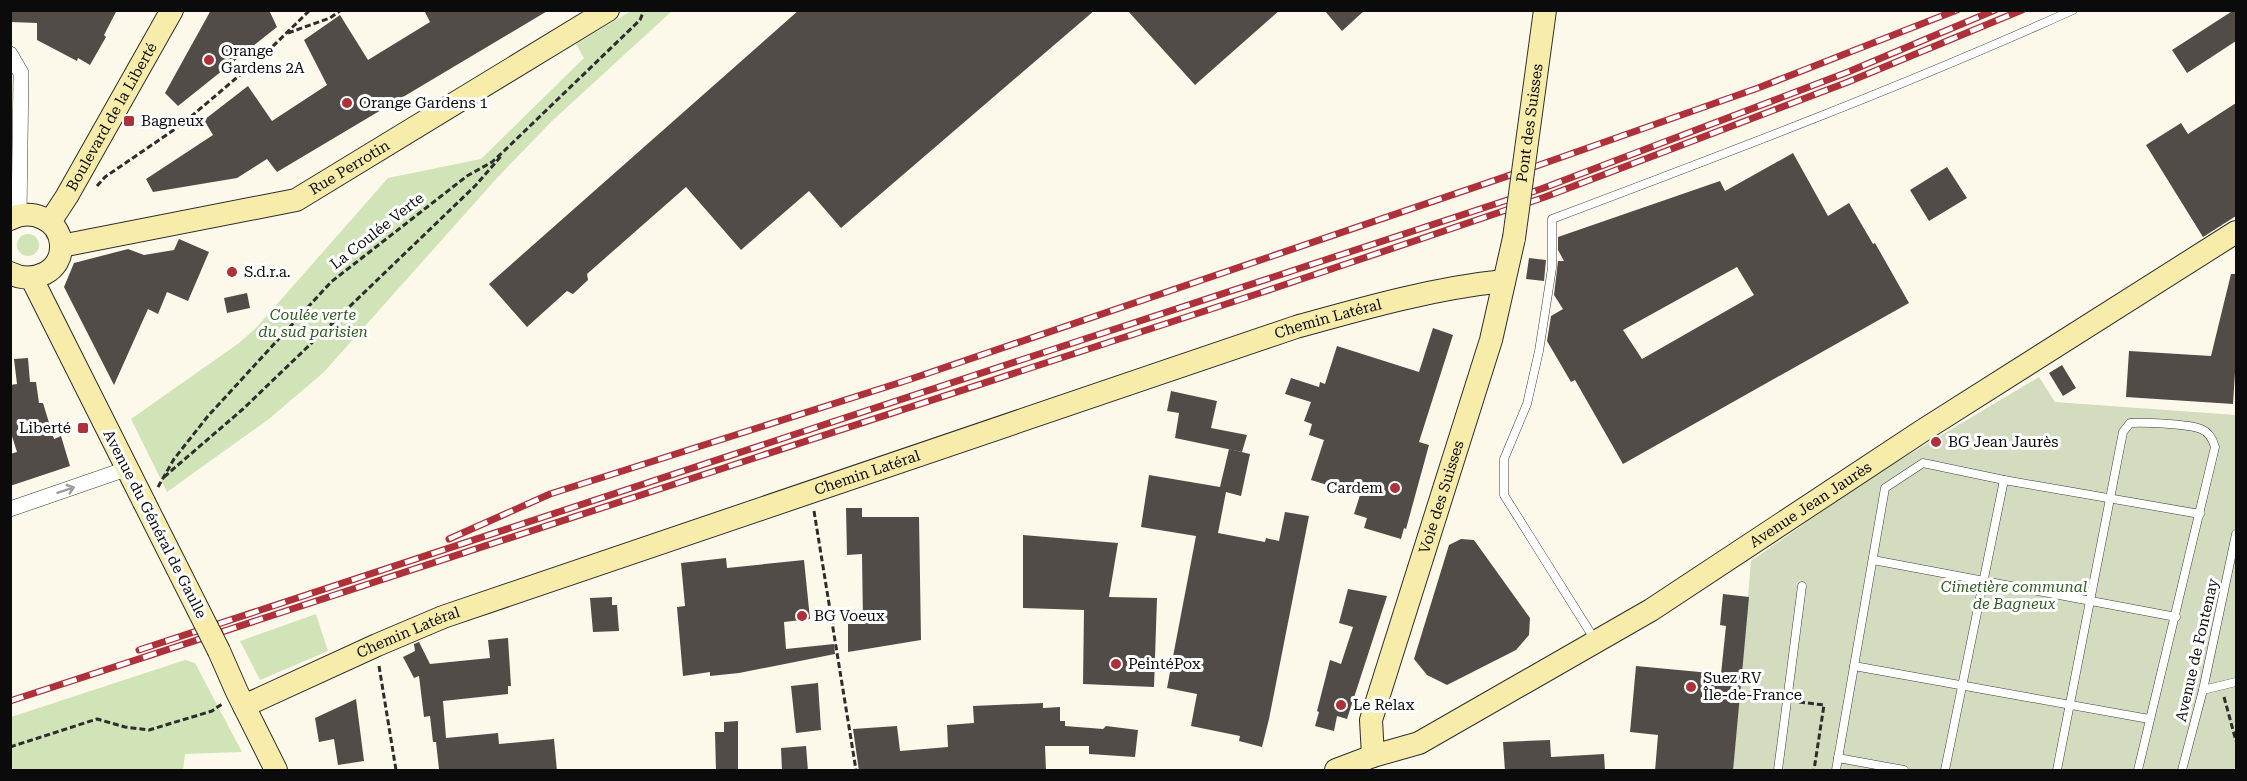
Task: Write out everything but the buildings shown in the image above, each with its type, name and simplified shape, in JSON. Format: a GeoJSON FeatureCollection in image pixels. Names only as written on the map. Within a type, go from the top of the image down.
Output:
{"type":"FeatureCollection","features":[{"type":"Feature","properties":{"kind":"street","name":"Boulevard de la Liberté"},"geometry":{"type":"LineString","coordinates":[[50,222],[172,10]]}},
{"type":"Feature","properties":{"kind":"street","name":"Rue Perrotin"},"geometry":{"type":"LineString","coordinates":[[61,246],[296,200],[608,10]]}},
{"type":"Feature","properties":{"kind":"street","name":"Pont des Suisses"},"geometry":{"type":"LineString","coordinates":[[1514,238],[1545,10]]}},
{"type":"Feature","properties":{"kind":"street"},"geometry":{"type":"LineString","coordinates":[[10,54],[21,73],[15,217],[30,214],[41,216],[56,230],[61,246],[52,268],[43,275],[21,276]]}},
{"type":"Feature","properties":{"kind":"street","name":"Avenue Jean Jaurès"},"geometry":{"type":"LineString","coordinates":[[1336,771],[1373,756],[1419,743],[1651,610],[1922,431],[2236,232]]}},
{"type":"Feature","properties":{"kind":"street","name":"Voie des Suisses"},"geometry":{"type":"LineString","coordinates":[[1373,756],[1371,720],[1491,340],[1514,238]]}},
{"type":"Feature","properties":{"kind":"street","name":"Avenue du Général de Gaulle"},"geometry":{"type":"LineString","coordinates":[[21,276],[126,469],[151,495],[219,651],[233,705],[276,771]]}},
{"type":"Feature","properties":{"kind":"street","name":"Chemin Latéral"},"geometry":{"type":"LineString","coordinates":[[233,705],[443,617],[1296,327],[1392,301],[1504,281]]}},
{"type":"Feature","properties":{"kind":"street"},"geometry":{"type":"LineString","coordinates":[[10,509],[126,469]]}},
{"type":"Feature","properties":{"kind":"lane"},"geometry":{"type":"LineString","coordinates":[[1596,641],[1504,495],[1504,459],[1527,404],[1539,351],[1552,268],[1552,219],[1791,129],[2010,39],[2073,10]]}},
{"type":"Feature","properties":{"kind":"lane"},"geometry":{"type":"LineString","coordinates":[[2057,771],[2123,432],[2130,423],[2142,422],[2201,429],[2212,439],[2215,447],[2138,771]]}},
{"type":"Feature","properties":{"kind":"lane"},"geometry":{"type":"LineString","coordinates":[[1836,771],[1885,488],[1923,463],[2004,480],[2200,514]]}},
{"type":"Feature","properties":{"kind":"lane"},"geometry":{"type":"LineString","coordinates":[[1945,771],[2004,480]]}},
{"type":"Feature","properties":{"kind":"lane","name":"Avenue de Fontenay"},"geometry":{"type":"LineString","coordinates":[[2182,771],[2203,690],[2236,534]]}},
{"type":"Feature","properties":{"kind":"lane"},"geometry":{"type":"LineString","coordinates":[[1873,560],[2176,617]]}},
{"type":"Feature","properties":{"kind":"lane"},"geometry":{"type":"LineString","coordinates":[[1778,771],[1802,586]]}},
{"type":"Feature","properties":{"kind":"lane"},"geometry":{"type":"LineString","coordinates":[[1854,666],[2149,720]]}},
{"type":"Feature","properties":{"kind":"lane"},"geometry":{"type":"LineString","coordinates":[[2203,690],[2236,682]]}},
{"type":"Feature","properties":{"kind":"lane"},"geometry":{"type":"LineString","coordinates":[[1838,758],[1904,771]]}},
{"type":"Feature","properties":{"kind":"path"},"geometry":{"type":"LineString","coordinates":[[67,196],[99,185],[105,177],[181,125],[286,34],[310,10]]}},
{"type":"Feature","properties":{"kind":"path"},"geometry":{"type":"LineString","coordinates":[[286,34],[330,18],[341,10]]}},
{"type":"Feature","properties":{"kind":"path","name":"La Coulée Verte"},"geometry":{"type":"LineString","coordinates":[[151,495],[174,459],[208,416],[332,282],[467,176],[492,162],[640,20],[644,10]]}},
{"type":"Feature","properties":{"kind":"path"},"geometry":{"type":"LineString","coordinates":[[161,479],[243,409],[476,185],[504,151]]}},
{"type":"Feature","properties":{"kind":"path"},"geometry":{"type":"LineString","coordinates":[[811,492],[856,771]]}},
{"type":"Feature","properties":{"kind":"path"},"geometry":{"type":"LineString","coordinates":[[377,645],[396,771]]}},
{"type":"Feature","properties":{"kind":"path"},"geometry":{"type":"LineString","coordinates":[[2221,686],[2236,741]]}},
{"type":"Feature","properties":{"kind":"path"},"geometry":{"type":"LineString","coordinates":[[1753,696],[1824,705],[1814,771]]}},
{"type":"Feature","properties":{"kind":"path"},"geometry":{"type":"LineString","coordinates":[[10,747],[97,719],[126,727],[149,730],[233,705]]}},
{"type":"Feature","properties":{"kind":"green space","name":"Coulée verte du sud parisien"},"geometry":{"type":"Polygon","coordinates":[[[631,11],[672,11],[552,121],[497,178],[324,372],[269,419],[167,492],[131,419],[239,343],[256,328],[388,178],[481,159],[584,58],[576,44],[631,11]]]}},
{"type":"Feature","properties":{"kind":"green space"},"geometry":{"type":"Polygon","coordinates":[[[28,234],[36,237],[39,245],[36,253],[28,256],[20,253],[17,245],[20,237],[28,234]]]}},
{"type":"Feature","properties":{"kind":"green space","name":"Cimetière communal de Bagneux"},"geometry":{"type":"Polygon","coordinates":[[[2039,377],[2055,402],[2236,415],[2236,770],[1733,770],[1751,561],[1876,474],[2039,377]]]}},
{"type":"Feature","properties":{"kind":"green space"},"geometry":{"type":"Polygon","coordinates":[[[316,614],[328,651],[260,680],[240,641],[316,614]]]}},
{"type":"Feature","properties":{"kind":"green space"},"geometry":{"type":"Polygon","coordinates":[[[185,660],[195,663],[242,752],[185,754],[183,770],[11,770],[11,717],[185,660]]]}},
{"type":"Feature","properties":{"kind":"railway"},"geometry":{"type":"LineString","coordinates":[[449,539],[550,494],[908,380],[1528,169],[1758,88],[1957,10]]}},
{"type":"Feature","properties":{"kind":"railway"},"geometry":{"type":"LineString","coordinates":[[139,650],[1541,189],[1848,72],[1995,10]]}},
{"type":"Feature","properties":{"kind":"railway"},"geometry":{"type":"LineString","coordinates":[[10,701],[1260,293],[1545,197],[1848,82],[2022,10]]}},
{"type":"Feature","properties":{"kind":"place","name":"Orange Gardens 2A"},"geometry":{"type":"Point","coordinates":[209,60]}},
{"type":"Feature","properties":{"kind":"place","name":"Orange Gardens 1"},"geometry":{"type":"Point","coordinates":[347,103]}},
{"type":"Feature","properties":{"kind":"place","name":"Bagneux"},"geometry":{"type":"Point","coordinates":[129,121]}},
{"type":"Feature","properties":{"kind":"place","name":"S.d.r.a."},"geometry":{"type":"Point","coordinates":[232,272]}},
{"type":"Feature","properties":{"kind":"place","name":"Liberté"},"geometry":{"type":"Point","coordinates":[83,428]}},
{"type":"Feature","properties":{"kind":"place","name":"BG Jean Jaurès"},"geometry":{"type":"Point","coordinates":[1936,442]}},
{"type":"Feature","properties":{"kind":"place","name":"Cardem"},"geometry":{"type":"Point","coordinates":[1395,488]}},
{"type":"Feature","properties":{"kind":"place","name":"BG Voeux"},"geometry":{"type":"Point","coordinates":[802,616]}},
{"type":"Feature","properties":{"kind":"place","name":"PeintéPox"},"geometry":{"type":"Point","coordinates":[1116,664]}},
{"type":"Feature","properties":{"kind":"place","name":"Suez RV Île-de-France"},"geometry":{"type":"Point","coordinates":[1691,687]}},
{"type":"Feature","properties":{"kind":"place","name":"Le Relax"},"geometry":{"type":"Point","coordinates":[1341,705]}}]}
